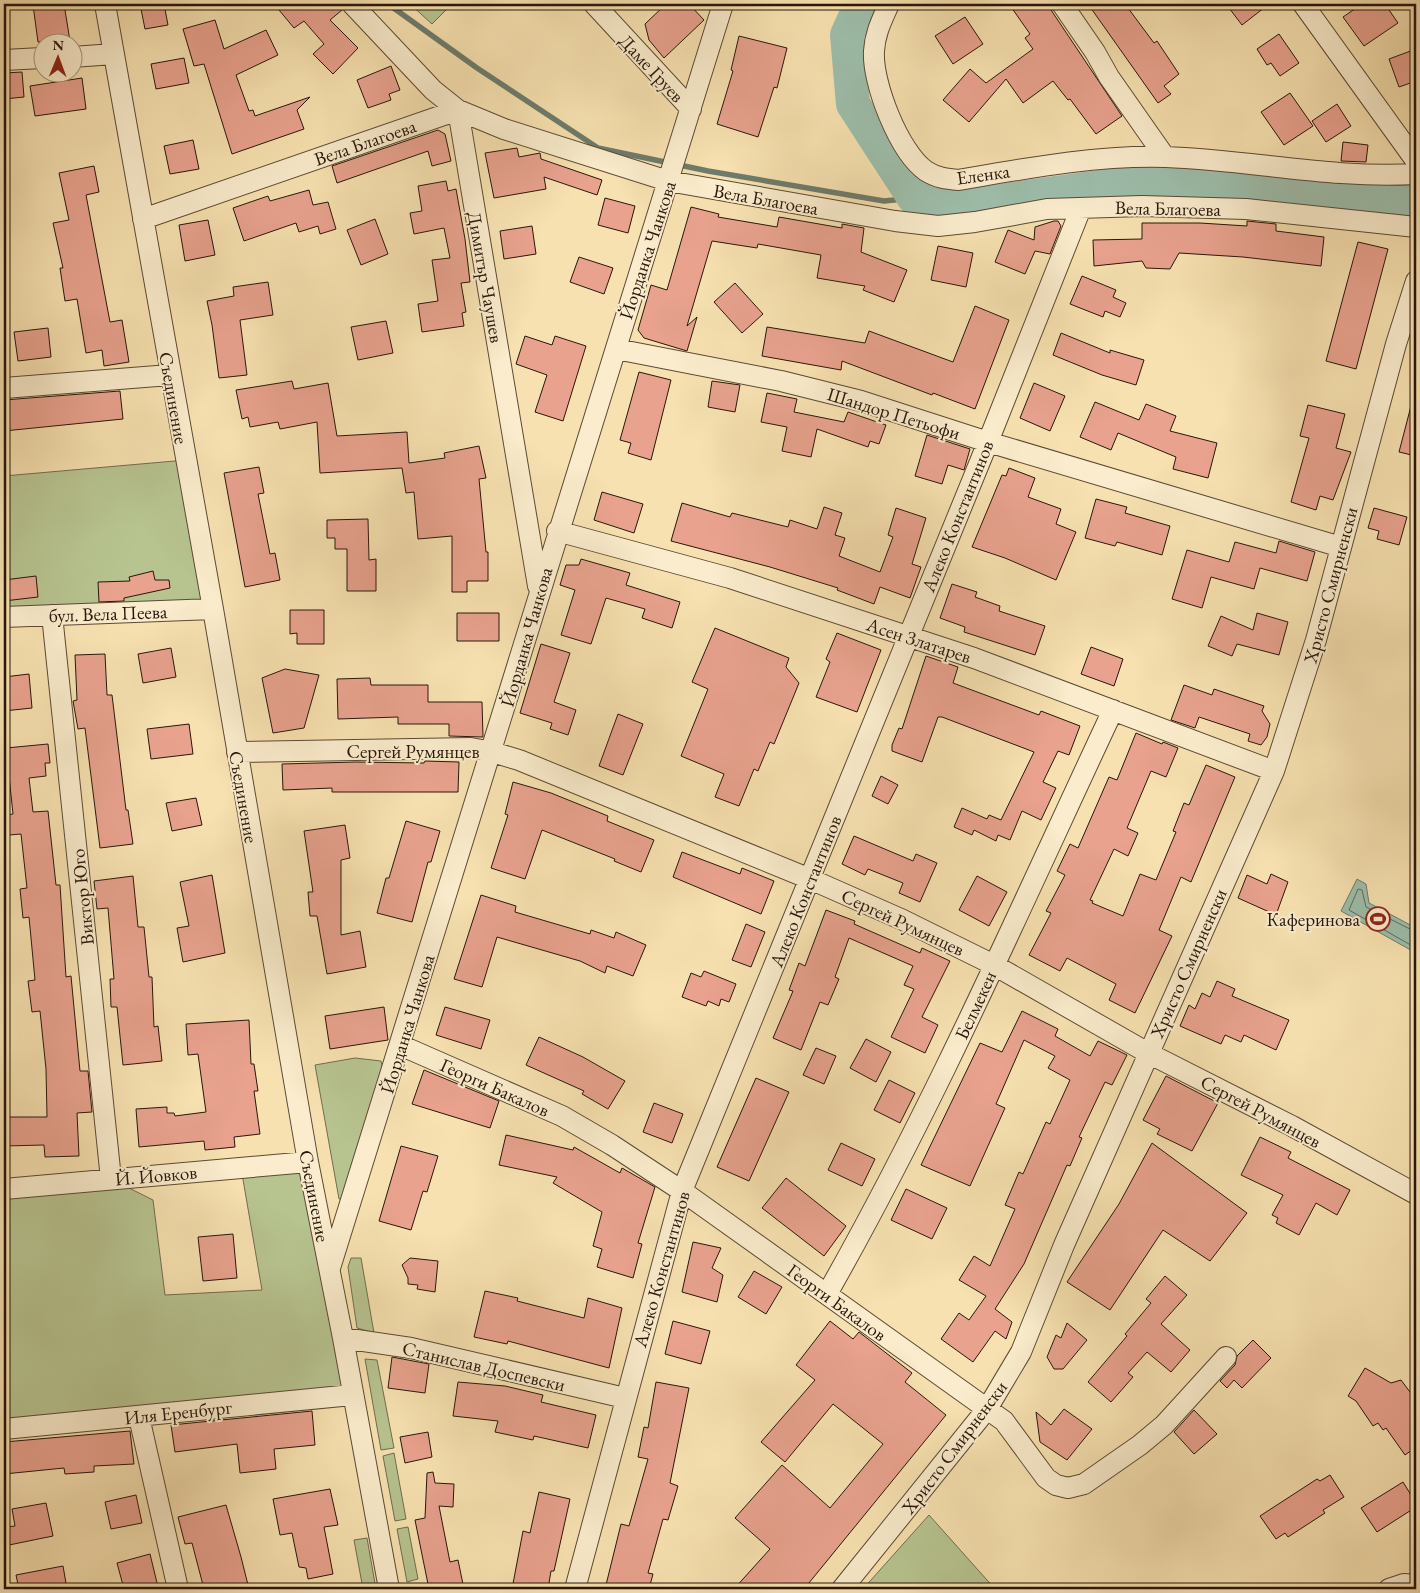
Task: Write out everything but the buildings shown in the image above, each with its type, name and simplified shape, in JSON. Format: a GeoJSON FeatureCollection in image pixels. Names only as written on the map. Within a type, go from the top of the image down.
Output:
{"type":"FeatureCollection","features":[{"type":"Feature","properties":{"kind":"street","name":"Съединение"},"geometry":{"type":"LineString","coordinates":[[105,4],[213,608],[308,1162],[343,1338],[389,1589]]}},
{"type":"Feature","properties":{"kind":"street"},"geometry":{"type":"LineString","coordinates":[[352,4],[433,90],[458,110]]}},
{"type":"Feature","properties":{"kind":"street","name":"Даме Груев"},"geometry":{"type":"LineString","coordinates":[[594,4],[691,109]]}},
{"type":"Feature","properties":{"kind":"street","name":"Йорданка Чанкова"},"geometry":{"type":"LineString","coordinates":[[329,1270],[492,752],[557,531],[680,147],[723,4]]}},
{"type":"Feature","properties":{"kind":"street","name":"Еленка"},"geometry":{"type":"LineString","coordinates":[[889,4],[876,32],[874,70],[879,90],[895,127],[911,157],[926,170],[940,178],[959,180],[1072,160],[1122,157],[1223,160],[1372,175],[1416,174]]}},
{"type":"Feature","properties":{"kind":"street"},"geometry":{"type":"LineString","coordinates":[[1062,4],[1095,52],[1109,77],[1165,157]]}},
{"type":"Feature","properties":{"kind":"street"},"geometry":{"type":"LineString","coordinates":[[1303,4],[1416,161]]}},
{"type":"Feature","properties":{"kind":"street"},"geometry":{"type":"LineString","coordinates":[[82,56],[114,54]]}},
{"type":"Feature","properties":{"kind":"street"},"geometry":{"type":"LineString","coordinates":[[4,60],[32,59]]}},
{"type":"Feature","properties":{"kind":"street","name":"Вела Благоева"},"geometry":{"type":"LineString","coordinates":[[143,219],[458,110],[504,129],[670,175],[895,221],[938,226],[975,222],[1047,209],[1142,206],[1246,209],[1416,227]]}},
{"type":"Feature","properties":{"kind":"street","name":"Димитър Чаушев"},"geometry":{"type":"LineString","coordinates":[[458,110],[539,593]]}},
{"type":"Feature","properties":{"kind":"street","name":"Алеко Константинов"},"geometry":{"type":"LineString","coordinates":[[575,1589],[682,1191],[988,442],[1081,208]]}},
{"type":"Feature","properties":{"kind":"street","name":"Христо Смирненски"},"geometry":{"type":"LineString","coordinates":[[842,1589],[987,1409],[1021,1352],[1064,1245],[1274,771],[1316,640],[1396,344],[1416,281]]}},
{"type":"Feature","properties":{"kind":"street","name":"Шандор Петьофи"},"geometry":{"type":"LineString","coordinates":[[616,349],[781,381],[844,396],[988,442],[1341,547]]}},
{"type":"Feature","properties":{"kind":"street"},"geometry":{"type":"LineString","coordinates":[[4,388],[170,376]]}},
{"type":"Feature","properties":{"kind":"street","name":"Асен Златарев"},"geometry":{"type":"LineString","coordinates":[[557,531],[730,578],[974,658],[1274,771]]}},
{"type":"Feature","properties":{"kind":"street","name":"бул. Вела Пеева"},"geometry":{"type":"LineString","coordinates":[[4,617],[213,608]]}},
{"type":"Feature","properties":{"kind":"street","name":"Виктор Юго"},"geometry":{"type":"LineString","coordinates":[[52,615],[111,1179]]}},
{"type":"Feature","properties":{"kind":"street","name":"Белмекен"},"geometry":{"type":"LineString","coordinates":[[827,1294],[880,1202],[994,965],[1113,710]]}},
{"type":"Feature","properties":{"kind":"street","name":"Сергей Румянцев"},"geometry":{"type":"LineString","coordinates":[[237,752],[471,748],[519,760],[810,879],[903,920],[994,965],[1148,1053],[1292,1126],[1416,1194]]}},
{"type":"Feature","properties":{"kind":"street","name":"Георги Бакалов"},"geometry":{"type":"LineString","coordinates":[[400,1045],[562,1116],[612,1145],[682,1191],[1004,1421],[1046,1478],[1056,1485],[1068,1488],[1084,1484],[1146,1440],[1164,1425],[1226,1357]]}},
{"type":"Feature","properties":{"kind":"street","name":"Й. Йовков"},"geometry":{"type":"LineString","coordinates":[[4,1189],[308,1162]]}},
{"type":"Feature","properties":{"kind":"street","name":"Станислав Доспевски"},"geometry":{"type":"LineString","coordinates":[[343,1338],[411,1348],[625,1398]]}},
{"type":"Feature","properties":{"kind":"street","name":"Иля Еренбург"},"geometry":{"type":"LineString","coordinates":[[4,1429],[139,1417],[352,1394]]}},
{"type":"Feature","properties":{"kind":"street"},"geometry":{"type":"LineString","coordinates":[[139,1417],[178,1589]]}},
{"type":"Feature","properties":{"kind":"street"},"geometry":{"type":"LineString","coordinates":[[1389,1589],[1404,1584],[1416,1585]]}},
{"type":"Feature","properties":{"kind":"green space"},"geometry":{"type":"Polygon","coordinates":[[[410,4],[452,4],[432,24],[410,4]]]}},
{"type":"Feature","properties":{"kind":"green space"},"geometry":{"type":"Polygon","coordinates":[[[186,460],[213,609],[4,617],[4,476],[186,460]]]}},
{"type":"Feature","properties":{"kind":"green space"},"geometry":{"type":"Polygon","coordinates":[[[355,1058],[381,1061],[383,1070],[347,1198],[339,1199],[315,1065],[355,1058]]]}},
{"type":"Feature","properties":{"kind":"green space"},"geometry":{"type":"Polygon","coordinates":[[[308,1162],[352,1395],[4,1429],[4,1189],[111,1179],[153,1200],[165,1295],[262,1290],[241,1168],[308,1162]]]}},
{"type":"Feature","properties":{"kind":"green space"},"geometry":{"type":"Polygon","coordinates":[[[351,1258],[361,1258],[374,1333],[357,1328],[348,1267],[351,1258]]]}},
{"type":"Feature","properties":{"kind":"green space"},"geometry":{"type":"Polygon","coordinates":[[[365,1359],[377,1360],[394,1448],[381,1450],[365,1359]]]}},
{"type":"Feature","properties":{"kind":"green space"},"geometry":{"type":"Polygon","coordinates":[[[394,1453],[406,1519],[395,1521],[383,1456],[394,1453]]]}},
{"type":"Feature","properties":{"kind":"green space"},"geometry":{"type":"Polygon","coordinates":[[[929,1515],[995,1589],[863,1589],[929,1515]]]}},
{"type":"Feature","properties":{"kind":"green space"},"geometry":{"type":"Polygon","coordinates":[[[408,1527],[418,1579],[407,1582],[397,1529],[408,1527]]]}},
{"type":"Feature","properties":{"kind":"green space"},"geometry":{"type":"Polygon","coordinates":[[[367,1538],[376,1589],[363,1589],[354,1540],[367,1538]]]}},
{"type":"Feature","properties":{"kind":"water","name":"Каферинова"},"geometry":{"type":"Polygon","coordinates":[[[1357,879],[1366,884],[1369,903],[1416,928],[1416,953],[1341,911],[1357,879]]]}},
{"type":"Feature","properties":{"kind":"waterway"},"geometry":{"type":"LineString","coordinates":[[388,4],[477,68],[598,148],[708,171],[884,201],[914,198]]}},
{"type":"Feature","properties":{"kind":"waterway"},"geometry":{"type":"LineString","coordinates":[[861,4],[847,35],[853,104],[914,198],[975,204],[1150,180],[1416,201]]}},
{"type":"Feature","properties":{"kind":"place","name":"Каферинова"},"geometry":{"type":"Point","coordinates":[1378,919]}}]}
